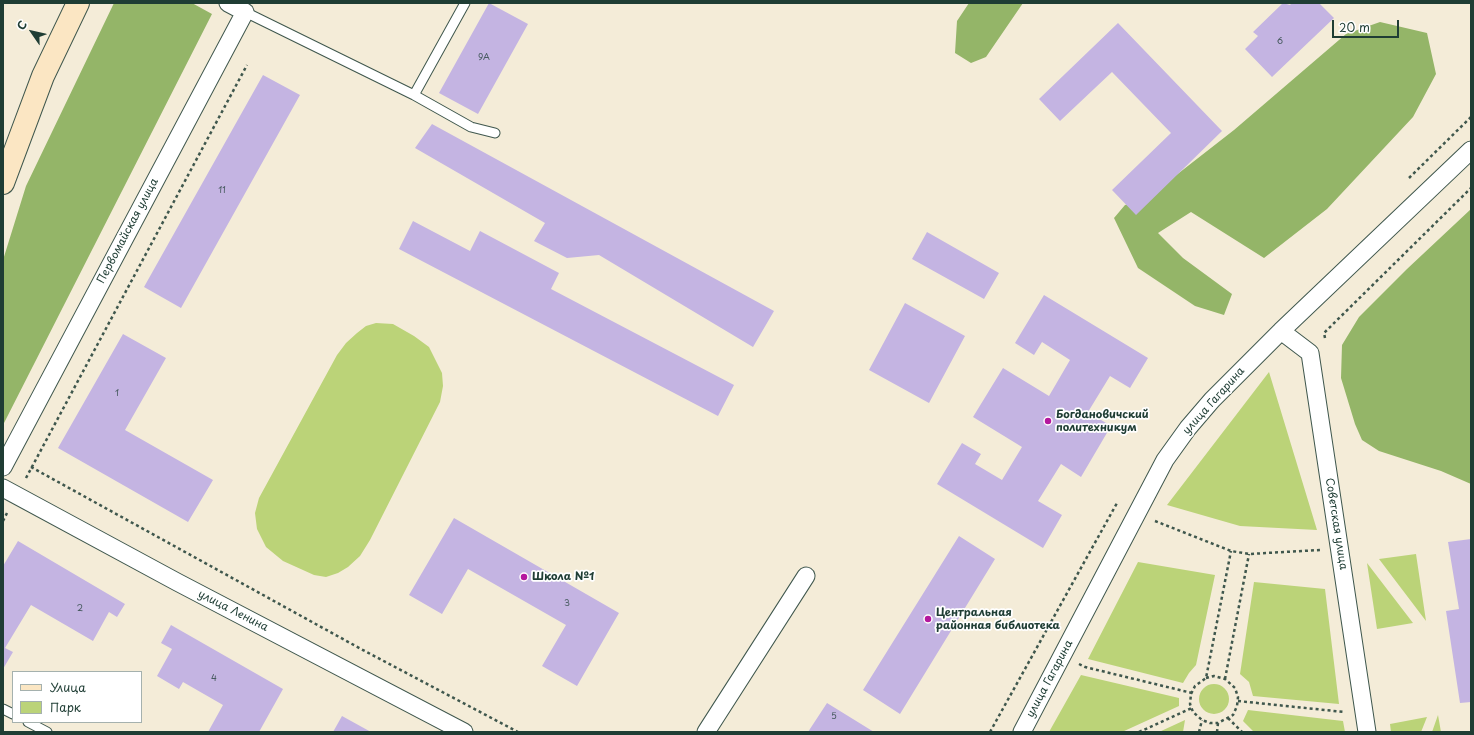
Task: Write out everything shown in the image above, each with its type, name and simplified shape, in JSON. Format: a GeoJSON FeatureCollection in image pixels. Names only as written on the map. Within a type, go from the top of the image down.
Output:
{"type":"FeatureCollection","features":[{"type":"Feature","properties":{"kind":"main road"},"geometry":{"type":"LineString","coordinates":[[3,183],[43,76],[78,3]]}},
{"type":"Feature","properties":{"kind":"street"},"geometry":{"type":"LineString","coordinates":[[228,3],[245,12]]}},
{"type":"Feature","properties":{"kind":"street","name":"Первомайская улица"},"geometry":{"type":"LineString","coordinates":[[3,468],[245,12]]}},
{"type":"Feature","properties":{"kind":"street","name":"улица Гагарина"},"geometry":{"type":"LineString","coordinates":[[1022,732],[1165,460],[1188,428],[1212,400],[1281,331],[1471,150]]}},
{"type":"Feature","properties":{"kind":"street","name":"Советская улица"},"geometry":{"type":"LineString","coordinates":[[1281,331],[1310,353],[1367,732]]}},
{"type":"Feature","properties":{"kind":"street","name":"улица Ленина"},"geometry":{"type":"LineString","coordinates":[[10,492],[177,582],[464,732]]}},
{"type":"Feature","properties":{"kind":"street"},"geometry":{"type":"LineString","coordinates":[[706,732],[806,576]]}},
{"type":"Feature","properties":{"kind":"lane"},"geometry":{"type":"LineString","coordinates":[[414,95],[465,3]]}},
{"type":"Feature","properties":{"kind":"lane"},"geometry":{"type":"LineString","coordinates":[[245,12],[414,95],[471,127],[495,133]]}},
{"type":"Feature","properties":{"kind":"lane"},"geometry":{"type":"LineString","coordinates":[[3,709],[12,714]]}},
{"type":"Feature","properties":{"kind":"lane"},"geometry":{"type":"LineString","coordinates":[[30,723],[47,732]]}},
{"type":"Feature","properties":{"kind":"path"},"geometry":{"type":"LineString","coordinates":[[3,521],[10,492],[31,467],[247,65]]}},
{"type":"Feature","properties":{"kind":"path"},"geometry":{"type":"LineString","coordinates":[[1325,341],[1324,333],[1471,188]]}},
{"type":"Feature","properties":{"kind":"path"},"geometry":{"type":"LineString","coordinates":[[31,467],[354,645],[518,732]]}},
{"type":"Feature","properties":{"kind":"path"},"geometry":{"type":"LineString","coordinates":[[1117,505],[1231,551],[1249,554],[1340,549]]}},
{"type":"Feature","properties":{"kind":"path"},"geometry":{"type":"LineString","coordinates":[[1206,678],[1231,551]]}},
{"type":"Feature","properties":{"kind":"path"},"geometry":{"type":"LineString","coordinates":[[1225,679],[1249,554]]}},
{"type":"Feature","properties":{"kind":"path"},"geometry":{"type":"LineString","coordinates":[[1039,644],[1085,667],[1192,693]]}},
{"type":"Feature","properties":{"kind":"path"},"geometry":{"type":"LineString","coordinates":[[1214,676],[1225,679],[1234,688],[1238,701],[1233,715],[1218,723],[1210,723],[1202,720],[1193,712],[1190,704],[1195,686],[1206,678],[1214,676]]}},
{"type":"Feature","properties":{"kind":"path"},"geometry":{"type":"LineString","coordinates":[[1238,701],[1340,713],[1364,709]]}},
{"type":"Feature","properties":{"kind":"path"},"geometry":{"type":"LineString","coordinates":[[1139,732],[1192,708]]}},
{"type":"Feature","properties":{"kind":"path"},"geometry":{"type":"LineString","coordinates":[[1228,718],[1242,732]]}},
{"type":"Feature","properties":{"kind":"path"},"geometry":{"type":"LineString","coordinates":[[1199,732],[1202,720]]}},
{"type":"Feature","properties":{"kind":"path"},"geometry":{"type":"LineString","coordinates":[[1217,732],[1218,723]]}},
{"type":"Feature","properties":{"kind":"green space"},"geometry":{"type":"Polygon","coordinates":[[[114,3],[192,3],[212,14],[3,425],[3,260],[26,186],[114,3]]]}},
{"type":"Feature","properties":{"kind":"green space"},"geometry":{"type":"Polygon","coordinates":[[[969,3],[1023,3],[986,57],[971,63],[955,53],[957,21],[969,3]]]}},
{"type":"Feature","properties":{"kind":"green space"},"geometry":{"type":"Polygon","coordinates":[[[1380,22],[1427,33],[1436,74],[1413,117],[1327,209],[1264,258],[1191,212],[1158,233],[1183,258],[1232,294],[1224,315],[1195,306],[1138,268],[1114,218],[1125,205],[1143,201],[1234,130],[1346,34],[1380,22]]]}},
{"type":"Feature","properties":{"kind":"green space"},"geometry":{"type":"Polygon","coordinates":[[[1471,209],[1471,484],[1441,471],[1379,451],[1362,440],[1355,424],[1341,378],[1342,345],[1359,317],[1407,269],[1471,209]]]}},
{"type":"Feature","properties":{"kind":"green space"},"geometry":{"type":"Polygon","coordinates":[[[376,323],[393,324],[429,347],[442,373],[443,386],[440,402],[370,540],[360,556],[348,567],[338,573],[326,577],[314,575],[283,561],[266,547],[257,529],[255,513],[259,498],[337,355],[346,343],[357,333],[366,326],[376,323]]]}},
{"type":"Feature","properties":{"kind":"green space"},"geometry":{"type":"Polygon","coordinates":[[[1269,372],[1317,530],[1240,526],[1167,505],[1269,372]]]}},
{"type":"Feature","properties":{"kind":"green space"},"geometry":{"type":"Polygon","coordinates":[[[1416,554],[1426,621],[1379,559],[1416,554]]]}},
{"type":"Feature","properties":{"kind":"green space"},"geometry":{"type":"Polygon","coordinates":[[[1138,562],[1215,575],[1196,665],[1183,683],[1088,659],[1138,562]]]}},
{"type":"Feature","properties":{"kind":"green space"},"geometry":{"type":"Polygon","coordinates":[[[1367,563],[1413,623],[1377,629],[1367,563]]]}},
{"type":"Feature","properties":{"kind":"green space"},"geometry":{"type":"Polygon","coordinates":[[[1254,582],[1325,589],[1339,704],[1253,696],[1249,682],[1240,674],[1254,582]]]}},
{"type":"Feature","properties":{"kind":"green space"},"geometry":{"type":"Polygon","coordinates":[[[1081,675],[1179,698],[1179,706],[1122,732],[1049,732],[1081,675]]]}},
{"type":"Feature","properties":{"kind":"green space"},"geometry":{"type":"Polygon","coordinates":[[[1214,684],[1225,688],[1229,699],[1225,710],[1214,714],[1203,710],[1199,699],[1203,688],[1214,684]]]}},
{"type":"Feature","properties":{"kind":"green space"},"geometry":{"type":"Polygon","coordinates":[[[1248,710],[1343,721],[1345,732],[1254,732],[1243,721],[1248,710]]]}},
{"type":"Feature","properties":{"kind":"green space"},"geometry":{"type":"Polygon","coordinates":[[[1438,715],[1441,732],[1432,732],[1438,715]]]}},
{"type":"Feature","properties":{"kind":"green space"},"geometry":{"type":"Polygon","coordinates":[[[1427,717],[1421,732],[1391,732],[1390,724],[1427,717]]]}},
{"type":"Feature","properties":{"kind":"green space"},"geometry":{"type":"Polygon","coordinates":[[[1185,720],[1183,732],[1159,732],[1185,720]]]}},
{"type":"Feature","properties":{"kind":"building"},"geometry":{"type":"Polygon","coordinates":[[[489,3],[528,24],[478,114],[439,93],[489,3]]]}},
{"type":"Feature","properties":{"kind":"building"},"geometry":{"type":"Polygon","coordinates":[[[1283,3],[1290,5],[1292,3],[1319,3],[1334,18],[1272,77],[1245,49],[1258,36],[1253,32],[1283,3]]]}},
{"type":"Feature","properties":{"kind":"building"},"geometry":{"type":"Polygon","coordinates":[[[1118,23],[1222,131],[1136,215],[1112,190],[1171,133],[1112,72],[1060,121],[1039,99],[1118,23]]]}},
{"type":"Feature","properties":{"kind":"building"},"geometry":{"type":"Polygon","coordinates":[[[263,75],[300,95],[181,308],[144,287],[263,75]]]}},
{"type":"Feature","properties":{"kind":"building"},"geometry":{"type":"Polygon","coordinates":[[[432,124],[774,311],[753,347],[599,255],[567,258],[534,241],[545,223],[415,148],[432,124]]]}},
{"type":"Feature","properties":{"kind":"building"},"geometry":{"type":"Polygon","coordinates":[[[413,221],[470,251],[480,231],[559,273],[551,289],[734,385],[718,416],[399,249],[413,221]]]}},
{"type":"Feature","properties":{"kind":"building"},"geometry":{"type":"Polygon","coordinates":[[[927,232],[999,273],[984,299],[912,259],[927,232]]]}},
{"type":"Feature","properties":{"kind":"building"},"geometry":{"type":"Polygon","coordinates":[[[1044,295],[1148,358],[1130,388],[1110,376],[1088,412],[1111,426],[1081,477],[1061,464],[1038,501],[1062,515],[1043,548],[937,484],[962,443],[981,454],[975,464],[1002,480],[1022,447],[973,417],[1003,368],[1049,396],[1070,360],[1042,342],[1034,355],[1015,343],[1044,295]]]}},
{"type":"Feature","properties":{"kind":"building"},"geometry":{"type":"Polygon","coordinates":[[[905,303],[965,336],[929,403],[869,370],[905,303]]]}},
{"type":"Feature","properties":{"kind":"building"},"geometry":{"type":"Polygon","coordinates":[[[123,334],[166,358],[125,430],[213,480],[188,522],[58,448],[123,334]]]}},
{"type":"Feature","properties":{"kind":"building"},"geometry":{"type":"Polygon","coordinates":[[[454,518],[619,613],[577,686],[542,666],[566,625],[468,569],[442,614],[409,595],[454,518]]]}},
{"type":"Feature","properties":{"kind":"building"},"geometry":{"type":"Polygon","coordinates":[[[959,536],[995,559],[900,714],[863,690],[959,536]]]}},
{"type":"Feature","properties":{"kind":"building"},"geometry":{"type":"Polygon","coordinates":[[[1471,539],[1471,702],[1460,703],[1446,611],[1459,609],[1448,542],[1471,539]]]}},
{"type":"Feature","properties":{"kind":"building"},"geometry":{"type":"Polygon","coordinates":[[[18,541],[125,604],[117,617],[109,612],[93,641],[31,605],[5,648],[13,652],[3,669],[3,566],[18,541]]]}},
{"type":"Feature","properties":{"kind":"building"},"geometry":{"type":"Polygon","coordinates":[[[171,625],[283,689],[259,732],[208,732],[223,705],[183,682],[179,689],[157,676],[172,649],[161,643],[171,625]]]}},
{"type":"Feature","properties":{"kind":"building"},"geometry":{"type":"Polygon","coordinates":[[[827,703],[874,732],[808,732],[827,703]]]}},
{"type":"Feature","properties":{"kind":"building"},"geometry":{"type":"Polygon","coordinates":[[[342,716],[371,732],[333,732],[342,716]]]}},
{"type":"Feature","properties":{"kind":"place","name":"Богдановичский политехникум"},"geometry":{"type":"Point","coordinates":[1048,421]}},
{"type":"Feature","properties":{"kind":"place","name":"Школа №1"},"geometry":{"type":"Point","coordinates":[524,577]}},
{"type":"Feature","properties":{"kind":"place","name":"Центральная районная библиотека"},"geometry":{"type":"Point","coordinates":[928,619]}}]}
